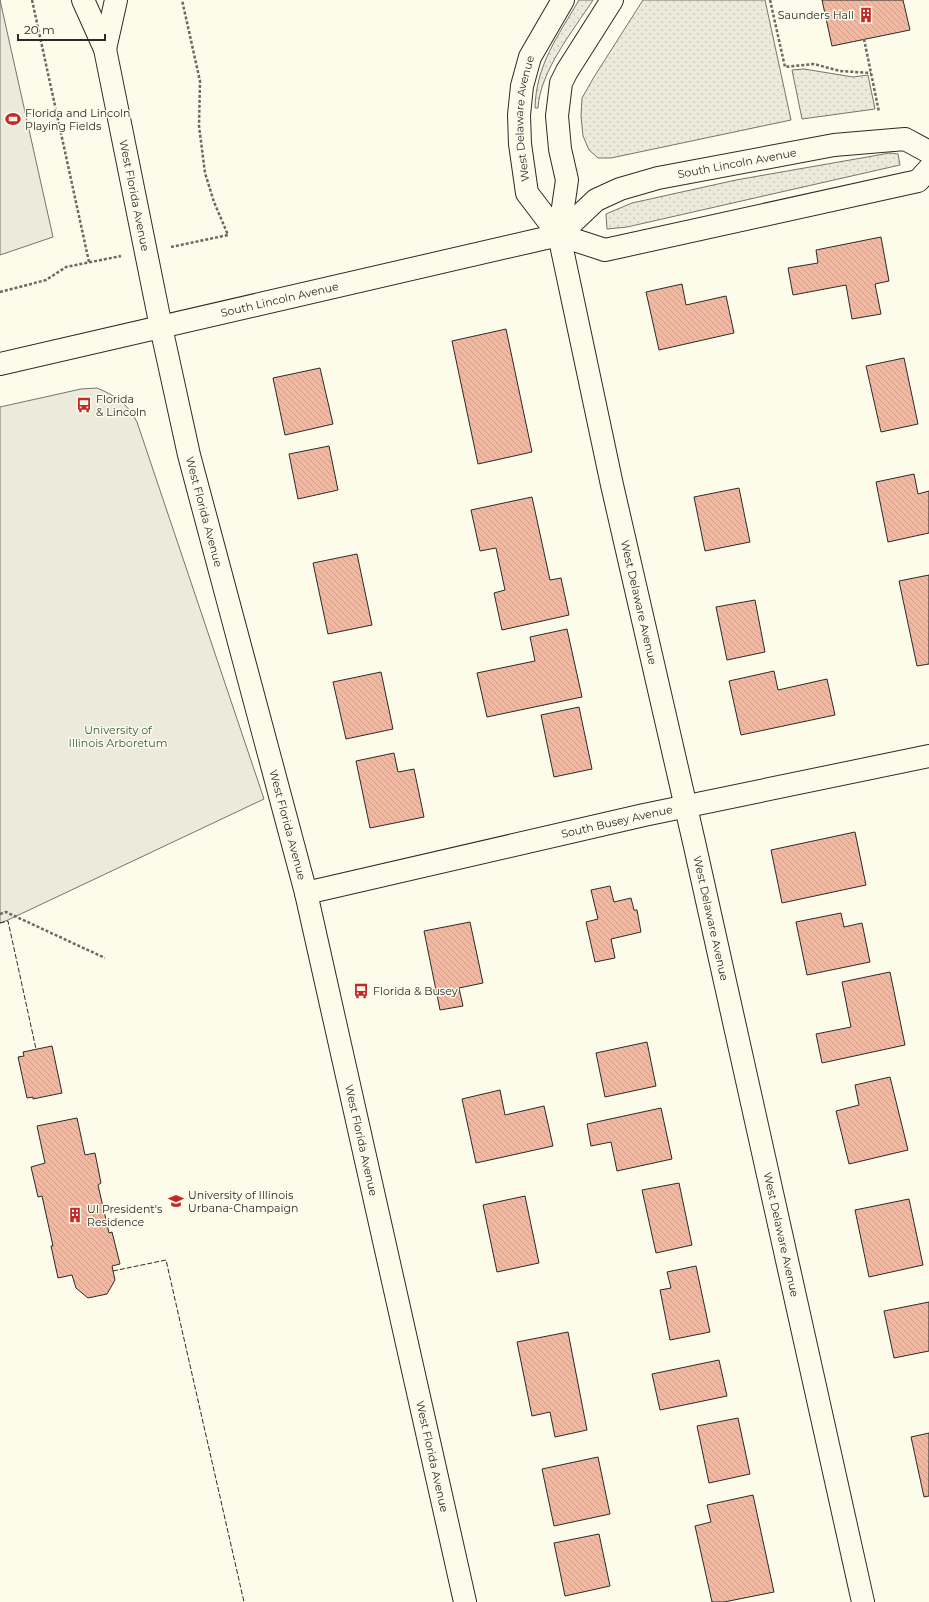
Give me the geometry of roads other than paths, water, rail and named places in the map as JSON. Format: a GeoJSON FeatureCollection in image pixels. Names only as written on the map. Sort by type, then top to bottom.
{"type":"FeatureCollection","features":[{"type":"Feature","properties":{"kind":"main road","name":"West Florida Avenue"},"geometry":{"type":"LineString","coordinates":[[83,0],[105,49],[161,327],[189,455],[306,893],[466,1602]]}},
{"type":"Feature","properties":{"kind":"main road","name":"West Florida Avenue"},"geometry":{"type":"LineString","coordinates":[[105,49],[116,0]]}},
{"type":"Feature","properties":{"kind":"main road","name":"West Delaware Avenue"},"geometry":{"type":"LineString","coordinates":[[558,235],[527,193],[520,144],[519,115],[522,86],[530,57],[563,0]]}},
{"type":"Feature","properties":{"kind":"main road","name":"West Delaware Avenue"},"geometry":{"type":"LineString","coordinates":[[612,0],[561,83],[557,116],[560,149],[567,180],[558,235],[610,478],[686,807],[863,1602]]}},
{"type":"Feature","properties":{"kind":"main road","name":"South Lincoln Avenue"},"geometry":{"type":"LineString","coordinates":[[0,364],[558,235],[596,200],[620,189],[658,178],[834,145],[905,139],[929,152]]}},
{"type":"Feature","properties":{"kind":"main road"},"geometry":{"type":"LineString","coordinates":[[558,235],[605,250],[918,181],[929,169]]}},
{"type":"Feature","properties":{"kind":"main road","name":"South Busey Avenue"},"geometry":{"type":"LineString","coordinates":[[306,893],[686,807],[929,756]]}},
{"type":"Feature","properties":{"kind":"place","name":"Saunders Hall"},"geometry":{"type":"Point","coordinates":[866,15]}},
{"type":"Feature","properties":{"kind":"place","name":"Florida and Lincoln Playing Fields"},"geometry":{"type":"Point","coordinates":[13,119]}},
{"type":"Feature","properties":{"kind":"place","name":"Florida & Lincoln"},"geometry":{"type":"Point","coordinates":[84,405]}},
{"type":"Feature","properties":{"kind":"place","name":"Florida & Busey"},"geometry":{"type":"Point","coordinates":[361,991]}},
{"type":"Feature","properties":{"kind":"place","name":"University of Illinois Urbana-Champaign"},"geometry":{"type":"Point","coordinates":[176,1201]}},
{"type":"Feature","properties":{"kind":"place","name":"UI President's Residence"},"geometry":{"type":"Point","coordinates":[75,1215]}},
{"type":"Feature","properties":{"kind":"park label","name":"University of Illinois Arboretum"},"geometry":{"type":"Point","coordinates":[118,736]}}]}
